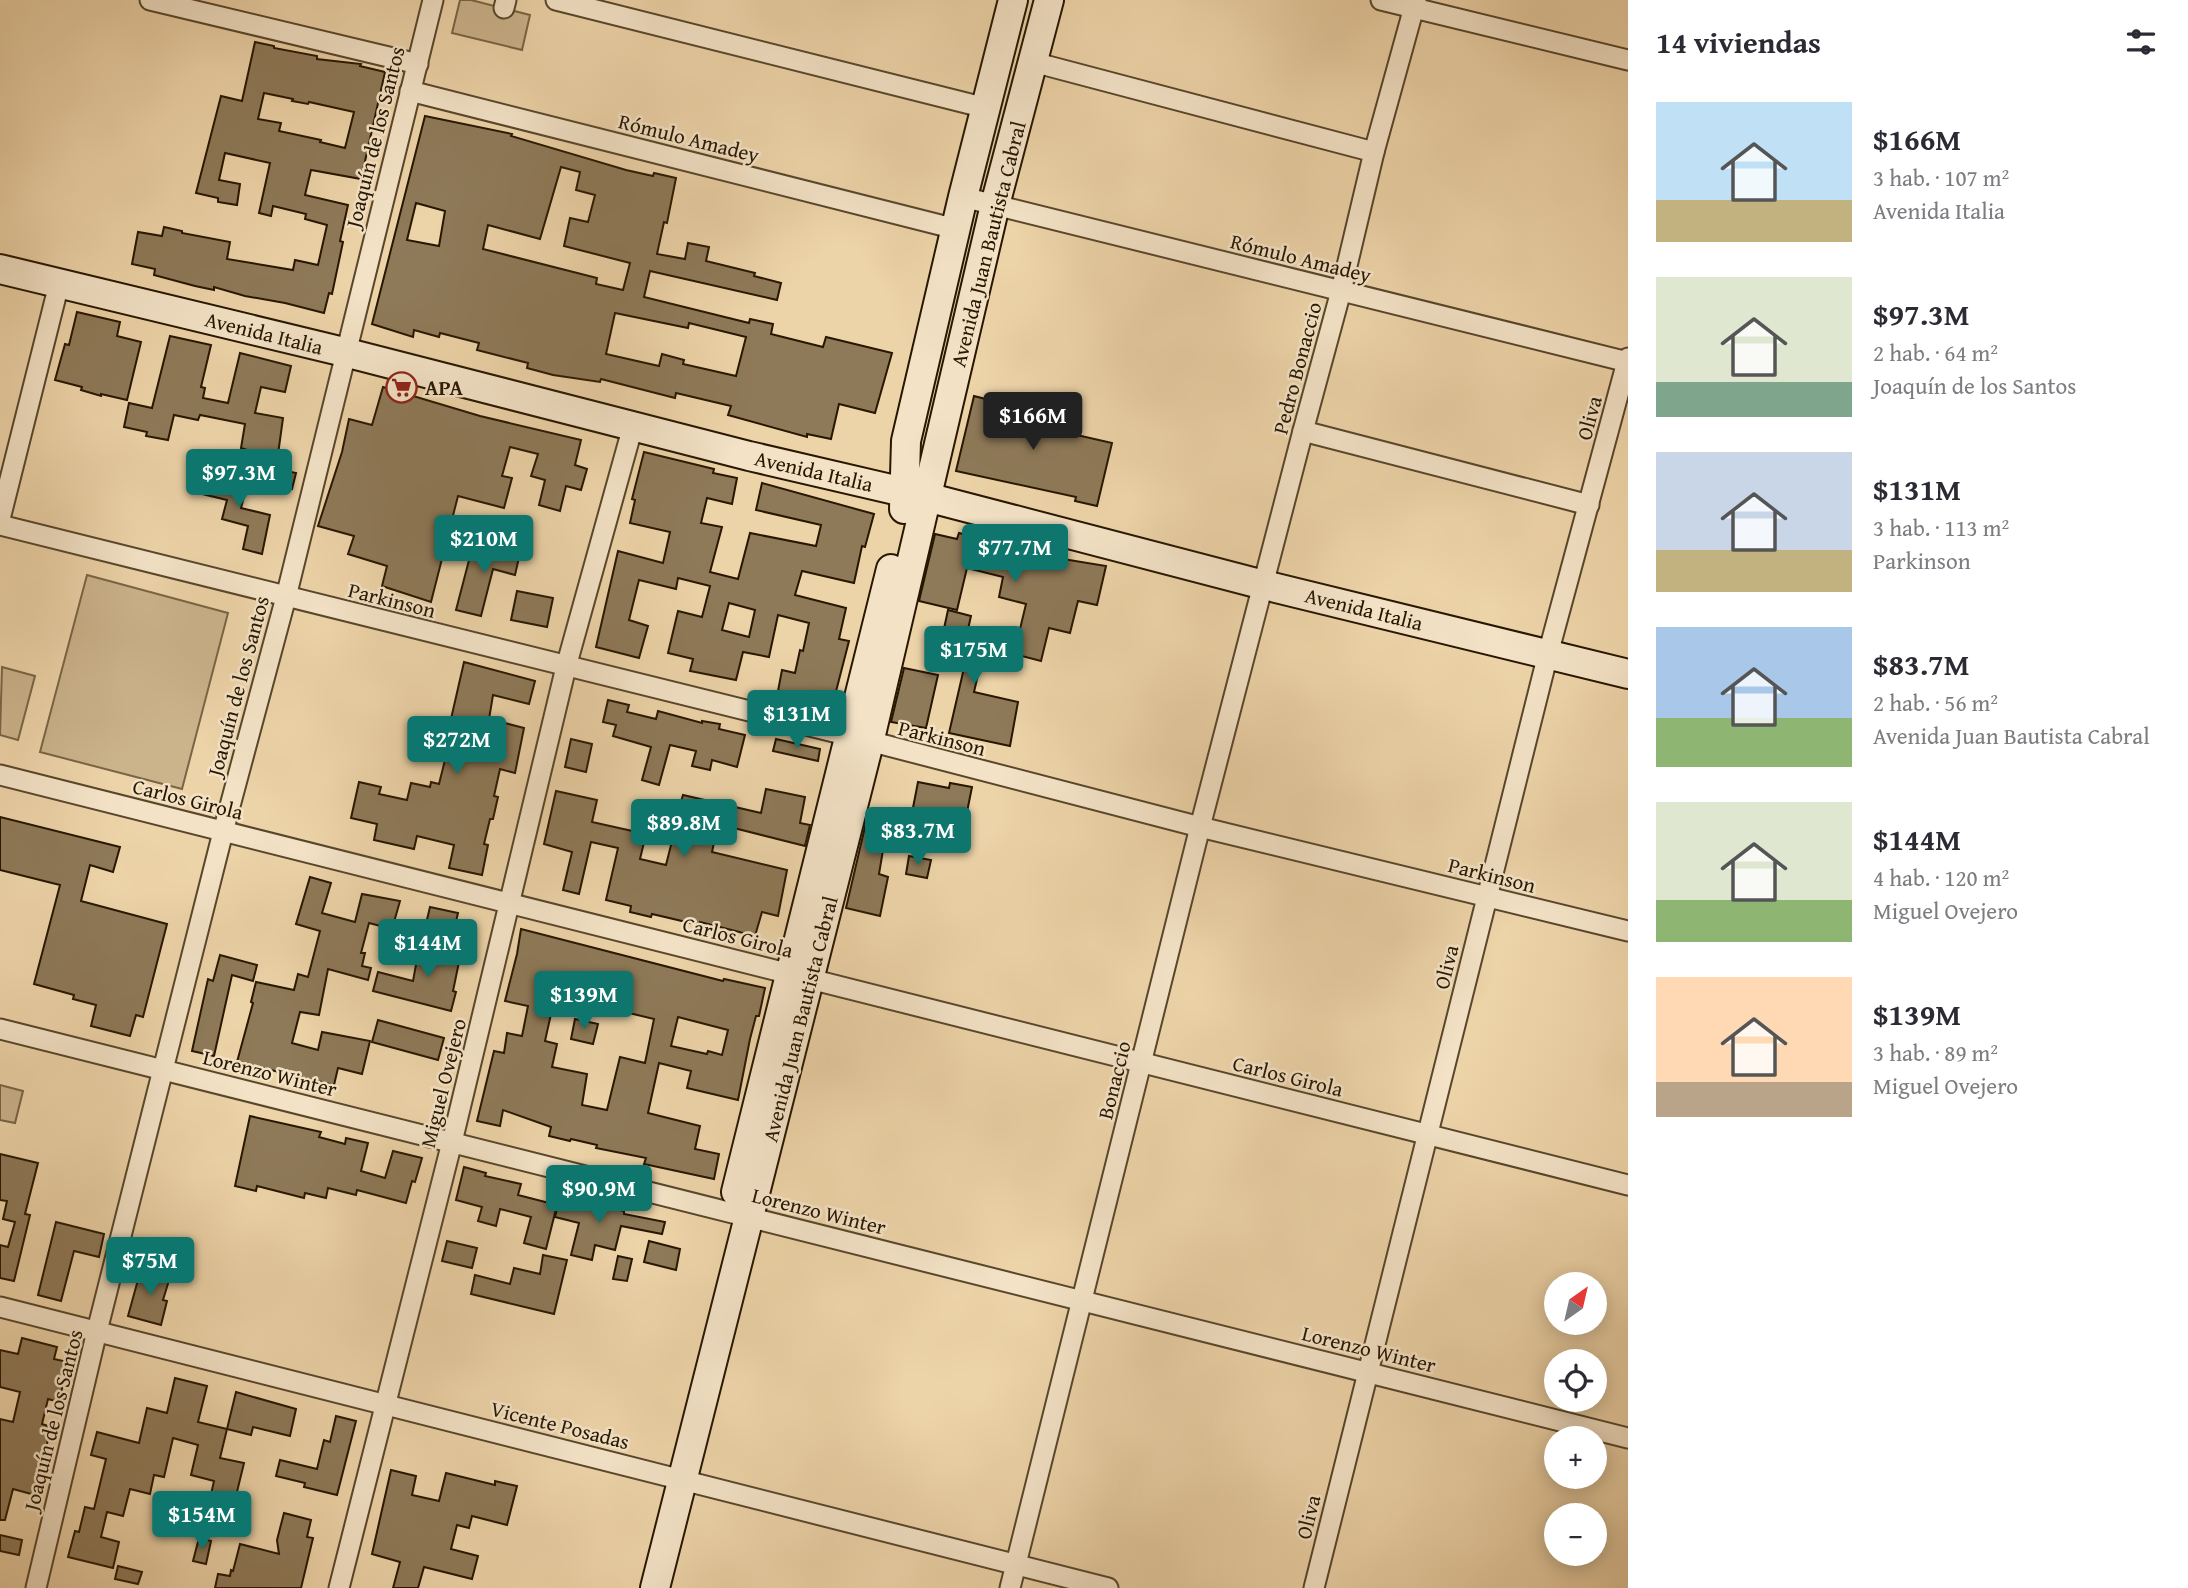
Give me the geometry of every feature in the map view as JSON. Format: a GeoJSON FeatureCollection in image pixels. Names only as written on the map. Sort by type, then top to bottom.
{"type":"FeatureCollection","features":[{"type":"Feature","properties":{"kind":"main road","name":"Avenida Juan Bautista Cabral"},"geometry":{"type":"LineString","coordinates":[[916,494],[906,440],[1013,0]]}},
{"type":"Feature","properties":{"kind":"main road","name":"Avenida Juan Bautista Cabral"},"geometry":{"type":"LineString","coordinates":[[638,1588],[674,1478],[860,739],[904,514],[916,494],[1049,0]]}},
{"type":"Feature","properties":{"kind":"main road","name":"Avenida Italia"},"geometry":{"type":"LineString","coordinates":[[0,269],[344,352],[750,456],[916,494],[1264,585],[1628,674]]}},
{"type":"Feature","properties":{"kind":"main road","name":"Avenida Juan Bautista Cabral"},"geometry":{"type":"LineString","coordinates":[[655,1588],[674,1478]]}},
{"type":"Feature","properties":{"kind":"street"},"geometry":{"type":"LineString","coordinates":[[150,0],[418,64]]}},
{"type":"Feature","properties":{"kind":"street","name":"Joaquín de los Santos"},"geometry":{"type":"LineString","coordinates":[[36,1588],[97,1331],[223,832],[286,597],[344,352],[433,0]]}},
{"type":"Feature","properties":{"kind":"street"},"geometry":{"type":"LineString","coordinates":[[556,0],[986,108]]}},
{"type":"Feature","properties":{"kind":"street"},"geometry":{"type":"LineString","coordinates":[[1381,0],[1415,4],[1628,60]]}},
{"type":"Feature","properties":{"kind":"street","name":"Pedro Bonaccio"},"geometry":{"type":"LineString","coordinates":[[1264,585],[1341,291],[1374,152],[1415,4]]}},
{"type":"Feature","properties":{"kind":"street"},"geometry":{"type":"LineString","coordinates":[[1033,62],[1374,152]]}},
{"type":"Feature","properties":{"kind":"street","name":"Rómulo Amadey"},"geometry":{"type":"LineString","coordinates":[[410,91],[956,229]]}},
{"type":"Feature","properties":{"kind":"street","name":"Rómulo Amadey"},"geometry":{"type":"LineString","coordinates":[[963,197],[1628,361]]}},
{"type":"Feature","properties":{"kind":"street"},"geometry":{"type":"LineString","coordinates":[[0,519],[60,284]]}},
{"type":"Feature","properties":{"kind":"street","name":"Oliva"},"geometry":{"type":"LineString","coordinates":[[1314,1588],[1548,654],[1628,361]]}},
{"type":"Feature","properties":{"kind":"street","name":"Miguel Ovejero"},"geometry":{"type":"LineString","coordinates":[[339,1588],[452,1142],[566,667],[633,426]]}},
{"type":"Feature","properties":{"kind":"street"},"geometry":{"type":"LineString","coordinates":[[1303,431],[1589,505]]}},
{"type":"Feature","properties":{"kind":"street","name":"Parkinson"},"geometry":{"type":"LineString","coordinates":[[0,525],[860,739],[1200,827],[1628,931]]}},
{"type":"Feature","properties":{"kind":"street","name":"Bonaccio"},"geometry":{"type":"LineString","coordinates":[[1010,1588],[1200,827],[1264,585]]}},
{"type":"Feature","properties":{"kind":"street","name":"Carlos Girola"},"geometry":{"type":"LineString","coordinates":[[0,775],[1628,1185]]}},
{"type":"Feature","properties":{"kind":"street","name":"Lorenzo Winter"},"geometry":{"type":"LineString","coordinates":[[0,1028],[1628,1438]]}},
{"type":"Feature","properties":{"kind":"street","name":"Vicente Posadas"},"geometry":{"type":"LineString","coordinates":[[0,1307],[1108,1588]]}},
{"type":"Feature","properties":{"kind":"shaded area"},"geometry":{"type":"Polygon","coordinates":[[[460,0],[471,0],[530,15],[522,50],[452,33],[460,0]]]}},
{"type":"Feature","properties":{"kind":"shaded area"},"geometry":{"type":"Polygon","coordinates":[[[87,575],[228,613],[182,789],[40,752],[87,575]]]}},
{"type":"Feature","properties":{"kind":"shaded area"},"geometry":{"type":"Polygon","coordinates":[[[2,667],[35,676],[18,740],[0,735],[2,667]]]}},
{"type":"Feature","properties":{"kind":"shaded area"},"geometry":{"type":"Polygon","coordinates":[[[0,1085],[23,1091],[15,1123],[0,1120],[0,1085]]]}},
{"type":"Feature","properties":{"kind":"building"},"geometry":{"type":"Polygon","coordinates":[[[255,42],[317,56],[317,59],[361,64],[360,66],[385,72],[361,179],[311,170],[305,195],[348,205],[332,294],[329,293],[324,313],[214,287],[214,290],[195,286],[154,275],[155,269],[132,264],[138,232],[162,236],[164,227],[230,242],[227,259],[293,270],[295,260],[318,265],[327,225],[305,219],[306,214],[273,206],[271,216],[259,213],[270,163],[225,153],[219,180],[240,184],[237,205],[218,202],[218,198],[196,193],[221,96],[242,101],[255,42]],[[264,93],[258,119],[281,123],[279,131],[345,148],[354,112],[292,101],[293,99],[264,93]]]}},
{"type":"Feature","properties":{"kind":"building"},"geometry":{"type":"Polygon","coordinates":[[[425,116],[512,134],[511,136],[626,170],[676,178],[667,223],[664,222],[657,254],[685,259],[688,243],[709,247],[706,261],[755,273],[754,276],[781,283],[777,300],[650,271],[644,297],[749,323],[750,319],[773,324],[771,334],[823,347],[826,337],[892,353],[875,413],[839,404],[831,439],[807,434],[807,437],[728,415],[731,406],[676,393],[675,398],[601,379],[600,382],[527,368],[528,363],[477,350],[479,343],[440,333],[439,337],[414,330],[413,337],[372,324],[425,116]],[[561,167],[540,239],[488,225],[483,249],[597,278],[596,284],[623,290],[630,263],[564,246],[570,218],[588,222],[595,195],[576,190],[580,172],[561,167]],[[416,203],[407,240],[439,246],[445,211],[416,203]],[[615,313],[606,354],[659,366],[662,354],[684,360],[683,364],[736,376],[746,337],[689,323],[688,328],[615,313]]]}},
{"type":"Feature","properties":{"kind":"building"},"geometry":{"type":"Polygon","coordinates":[[[77,312],[120,322],[117,336],[141,342],[127,400],[101,396],[81,390],[82,387],[55,380],[65,344],[69,345],[77,312]]]}},
{"type":"Feature","properties":{"kind":"building"},"geometry":{"type":"Polygon","coordinates":[[[170,336],[211,345],[201,387],[205,388],[203,398],[228,403],[240,353],[291,366],[285,392],[261,387],[255,413],[283,418],[276,469],[296,473],[292,489],[241,479],[247,450],[241,448],[245,424],[200,415],[198,420],[174,415],[168,440],[146,436],[147,432],[124,427],[129,403],[152,408],[170,336]]]}},
{"type":"Feature","properties":{"kind":"building"},"geometry":{"type":"Polygon","coordinates":[[[383,387],[480,416],[581,440],[575,465],[587,469],[581,490],[566,486],[560,511],[539,505],[545,480],[531,476],[538,454],[510,447],[502,476],[512,478],[504,508],[458,496],[431,602],[382,586],[387,566],[348,554],[354,536],[318,526],[342,452],[349,419],[372,425],[383,387]]]}},
{"type":"Feature","properties":{"kind":"building"},"geometry":{"type":"Polygon","coordinates":[[[974,396],[997,402],[995,407],[1023,413],[1023,410],[1070,421],[1068,433],[1112,443],[1097,506],[1075,501],[1076,497],[956,471],[974,396]]]}},
{"type":"Feature","properties":{"kind":"building"},"geometry":{"type":"Polygon","coordinates":[[[644,452],[714,469],[713,473],[737,478],[732,504],[707,498],[701,523],[722,527],[710,572],[738,579],[750,533],[816,546],[821,525],[756,510],[762,483],[874,514],[865,547],[862,546],[854,583],[802,571],[795,595],[846,608],[839,639],[849,641],[833,703],[778,691],[782,670],[795,673],[809,623],[778,615],[769,657],[743,652],[736,680],[690,671],[693,659],[668,653],[678,611],[702,617],[710,586],[678,578],[676,589],[639,580],[629,620],[648,626],[639,658],[596,647],[618,551],[663,563],[670,532],[630,523],[635,500],[632,499],[644,452]],[[729,603],[722,630],[749,637],[755,610],[729,603]]]}},
{"type":"Feature","properties":{"kind":"building"},"geometry":{"type":"Polygon","coordinates":[[[208,472],[248,482],[241,508],[270,515],[262,554],[243,549],[248,526],[222,519],[227,500],[202,494],[208,472]]]}},
{"type":"Feature","properties":{"kind":"building"},"geometry":{"type":"Polygon","coordinates":[[[959,533],[1057,558],[1106,566],[1097,605],[1078,601],[1070,633],[1049,628],[1041,661],[1014,654],[1026,604],[999,597],[1003,577],[967,568],[957,610],[919,601],[935,534],[957,539],[959,533]]]}},
{"type":"Feature","properties":{"kind":"building"},"geometry":{"type":"Polygon","coordinates":[[[474,541],[520,553],[515,575],[493,569],[481,616],[456,610],[474,541]]]}},
{"type":"Feature","properties":{"kind":"building"},"geometry":{"type":"Polygon","coordinates":[[[517,591],[553,598],[547,627],[511,620],[517,591]]]}},
{"type":"Feature","properties":{"kind":"building"},"geometry":{"type":"Polygon","coordinates":[[[948,610],[971,616],[966,638],[993,645],[988,668],[980,666],[974,692],[1018,702],[1010,746],[949,733],[964,668],[931,660],[937,637],[942,638],[948,610]]]}},
{"type":"Feature","properties":{"kind":"building"},"geometry":{"type":"Polygon","coordinates":[[[464,662],[535,681],[529,704],[493,695],[489,719],[524,728],[515,773],[500,769],[494,796],[498,797],[484,844],[488,845],[482,875],[449,868],[454,845],[417,836],[414,849],[374,840],[377,824],[351,818],[359,782],[381,787],[379,794],[407,800],[411,783],[430,787],[431,782],[439,784],[445,760],[454,762],[459,735],[448,732],[464,662]]]}},
{"type":"Feature","properties":{"kind":"building"},"geometry":{"type":"Polygon","coordinates":[[[904,668],[938,675],[926,728],[891,722],[904,668]]]}},
{"type":"Feature","properties":{"kind":"building"},"geometry":{"type":"Polygon","coordinates":[[[608,700],[629,705],[627,712],[656,719],[658,711],[702,723],[720,724],[719,729],[745,735],[737,767],[712,760],[710,770],[692,766],[696,751],[670,745],[659,785],[642,780],[651,747],[613,736],[616,725],[603,722],[608,700]]]}},
{"type":"Feature","properties":{"kind":"building"},"geometry":{"type":"Polygon","coordinates":[[[571,739],[592,744],[586,772],[565,767],[571,739]]]}},
{"type":"Feature","properties":{"kind":"building"},"geometry":{"type":"Polygon","coordinates":[[[776,739],[820,749],[818,761],[773,751],[776,739]]]}},
{"type":"Feature","properties":{"kind":"building"},"geometry":{"type":"Polygon","coordinates":[[[918,782],[949,788],[950,783],[972,787],[965,822],[932,815],[931,822],[911,818],[918,782]]]}},
{"type":"Feature","properties":{"kind":"building"},"geometry":{"type":"Polygon","coordinates":[[[766,789],[805,797],[800,823],[810,825],[805,846],[718,824],[712,852],[787,870],[778,916],[762,912],[755,936],[700,922],[699,925],[652,914],[651,917],[630,912],[631,906],[606,900],[618,848],[591,842],[579,894],[563,890],[572,852],[544,844],[556,791],[597,800],[592,822],[646,834],[652,812],[676,818],[683,795],[761,813],[766,789]],[[646,834],[640,859],[666,865],[672,841],[646,834]]]}},
{"type":"Feature","properties":{"kind":"building"},"geometry":{"type":"Polygon","coordinates":[[[868,814],[916,825],[910,850],[884,844],[879,874],[888,877],[880,916],[846,908],[868,814]]]}},
{"type":"Feature","properties":{"kind":"building"},"geometry":{"type":"Polygon","coordinates":[[[0,817],[120,847],[113,872],[90,865],[81,901],[167,924],[143,1017],[136,1015],[130,1036],[91,1026],[96,1005],[73,999],[74,995],[34,984],[60,885],[0,870],[0,817]]]}},
{"type":"Feature","properties":{"kind":"building"},"geometry":{"type":"Polygon","coordinates":[[[909,856],[931,860],[927,878],[906,874],[909,856]]]}},
{"type":"Feature","properties":{"kind":"building"},"geometry":{"type":"Polygon","coordinates":[[[310,877],[331,883],[322,913],[355,922],[362,894],[400,901],[392,929],[369,923],[361,953],[365,953],[362,966],[371,968],[368,980],[328,969],[319,1015],[300,1012],[292,1043],[318,1050],[322,1032],[370,1041],[362,1074],[338,1068],[334,1085],[237,1062],[256,982],[294,990],[298,974],[308,977],[320,931],[296,924],[310,877]]]}},
{"type":"Feature","properties":{"kind":"building"},"geometry":{"type":"Polygon","coordinates":[[[430,907],[458,913],[453,934],[425,928],[430,907]]]}},
{"type":"Feature","properties":{"kind":"building"},"geometry":{"type":"Polygon","coordinates":[[[399,923],[425,929],[419,952],[393,946],[399,923]]]}},
{"type":"Feature","properties":{"kind":"building"},"geometry":{"type":"Polygon","coordinates":[[[521,929],[723,981],[724,979],[765,988],[759,1016],[756,1016],[750,1039],[738,1100],[687,1088],[691,1071],[659,1063],[648,1113],[700,1126],[695,1149],[719,1154],[714,1179],[644,1164],[646,1158],[596,1148],[597,1145],[549,1136],[551,1127],[503,1110],[500,1126],[477,1121],[494,1051],[504,1053],[507,1033],[522,1036],[528,1006],[505,1001],[521,929]],[[552,977],[544,1013],[551,1014],[545,1041],[557,1044],[552,1067],[587,1074],[582,1105],[607,1110],[620,1057],[645,1063],[654,1019],[629,1013],[632,1003],[608,997],[609,991],[552,977]],[[678,1017],[671,1046],[722,1055],[728,1030],[678,1017]]]}},
{"type":"Feature","properties":{"kind":"building"},"geometry":{"type":"Polygon","coordinates":[[[451,937],[467,941],[462,963],[459,962],[451,1011],[373,991],[378,972],[413,981],[418,954],[445,960],[451,937]]]}},
{"type":"Feature","properties":{"kind":"building"},"geometry":{"type":"Polygon","coordinates":[[[220,955],[257,965],[253,981],[232,975],[214,1056],[192,1051],[208,979],[213,981],[220,955]]]}},
{"type":"Feature","properties":{"kind":"building"},"geometry":{"type":"Polygon","coordinates":[[[575,1019],[598,1024],[593,1044],[571,1039],[575,1019]]]}},
{"type":"Feature","properties":{"kind":"building"},"geometry":{"type":"Polygon","coordinates":[[[378,1020],[444,1038],[438,1060],[372,1042],[378,1020]]]}},
{"type":"Feature","properties":{"kind":"building"},"geometry":{"type":"Polygon","coordinates":[[[250,1116],[321,1132],[319,1137],[345,1144],[346,1138],[368,1143],[361,1171],[385,1178],[393,1151],[422,1158],[406,1203],[357,1190],[356,1195],[328,1188],[326,1198],[305,1193],[304,1198],[257,1186],[256,1191],[235,1186],[250,1116]]]}},
{"type":"Feature","properties":{"kind":"building"},"geometry":{"type":"Polygon","coordinates":[[[0,1154],[38,1163],[25,1214],[30,1215],[14,1281],[0,1278],[0,1245],[8,1247],[15,1222],[3,1219],[7,1201],[0,1200],[0,1154]]]}},
{"type":"Feature","properties":{"kind":"building"},"geometry":{"type":"Polygon","coordinates":[[[464,1167],[486,1173],[485,1176],[521,1184],[518,1195],[557,1205],[546,1249],[524,1243],[531,1217],[500,1209],[496,1226],[478,1221],[482,1207],[456,1200],[464,1167]]]}},
{"type":"Feature","properties":{"kind":"building"},"geometry":{"type":"Polygon","coordinates":[[[561,1192],[582,1197],[581,1203],[665,1222],[662,1234],[621,1226],[615,1250],[595,1245],[592,1260],[571,1255],[579,1223],[555,1217],[561,1192]]]}},
{"type":"Feature","properties":{"kind":"building"},"geometry":{"type":"Polygon","coordinates":[[[56,1222],[104,1234],[99,1257],[74,1251],[61,1301],[38,1295],[56,1222]]]}},
{"type":"Feature","properties":{"kind":"building"},"geometry":{"type":"Polygon","coordinates":[[[447,1241],[477,1248],[472,1268],[442,1261],[447,1241]]]}},
{"type":"Feature","properties":{"kind":"building"},"geometry":{"type":"Polygon","coordinates":[[[649,1241],[680,1249],[676,1270],[644,1262],[649,1241]]]}},
{"type":"Feature","properties":{"kind":"building"},"geometry":{"type":"Polygon","coordinates":[[[543,1255],[567,1260],[554,1314],[471,1294],[475,1275],[510,1284],[514,1268],[540,1274],[543,1255]]]}},
{"type":"Feature","properties":{"kind":"building"},"geometry":{"type":"Polygon","coordinates":[[[618,1256],[632,1259],[627,1281],[613,1279],[618,1256]]]}},
{"type":"Feature","properties":{"kind":"building"},"geometry":{"type":"Polygon","coordinates":[[[141,1269],[170,1277],[163,1300],[167,1301],[161,1325],[128,1316],[141,1269]]]}},
{"type":"Feature","properties":{"kind":"building"},"geometry":{"type":"Polygon","coordinates":[[[22,1338],[57,1347],[54,1359],[68,1362],[59,1402],[48,1399],[42,1424],[51,1427],[35,1495],[13,1489],[5,1520],[0,1520],[0,1419],[13,1422],[20,1392],[0,1387],[0,1350],[18,1354],[22,1338]]]}},
{"type":"Feature","properties":{"kind":"building"},"geometry":{"type":"Polygon","coordinates":[[[175,1378],[207,1386],[198,1422],[227,1429],[220,1458],[244,1463],[236,1496],[244,1497],[240,1511],[209,1503],[214,1481],[191,1475],[198,1445],[173,1438],[164,1477],[154,1475],[150,1494],[130,1489],[123,1516],[107,1512],[101,1537],[119,1542],[113,1568],[68,1557],[75,1531],[79,1532],[85,1507],[94,1509],[106,1459],[91,1455],[97,1432],[139,1443],[147,1408],[167,1413],[175,1378]]]}},
{"type":"Feature","properties":{"kind":"building"},"geometry":{"type":"Polygon","coordinates":[[[236,1392],[296,1409],[290,1436],[253,1427],[251,1435],[227,1429],[236,1392]]]}},
{"type":"Feature","properties":{"kind":"building"},"geometry":{"type":"Polygon","coordinates":[[[336,1416],[356,1421],[337,1495],[304,1487],[305,1483],[276,1476],[280,1460],[317,1469],[324,1440],[330,1442],[336,1416]]]}},
{"type":"Feature","properties":{"kind":"building"},"geometry":{"type":"Polygon","coordinates":[[[391,1470],[416,1476],[412,1495],[439,1501],[446,1473],[495,1485],[495,1481],[517,1486],[507,1525],[472,1516],[469,1528],[457,1525],[451,1549],[478,1556],[472,1579],[424,1567],[418,1588],[393,1588],[400,1562],[372,1554],[391,1470]]]}},
{"type":"Feature","properties":{"kind":"building"},"geometry":{"type":"Polygon","coordinates":[[[284,1513],[311,1520],[307,1537],[313,1538],[301,1588],[215,1588],[218,1574],[230,1576],[231,1570],[233,1571],[240,1544],[279,1554],[277,1540],[284,1513]]]}},
{"type":"Feature","properties":{"kind":"building"},"geometry":{"type":"Polygon","coordinates":[[[0,1535],[22,1540],[19,1555],[0,1551],[0,1535]]]}},
{"type":"Feature","properties":{"kind":"building"},"geometry":{"type":"Polygon","coordinates":[[[199,1538],[211,1541],[206,1564],[193,1561],[199,1538]]]}},
{"type":"Feature","properties":{"kind":"building"},"geometry":{"type":"Polygon","coordinates":[[[118,1566],[142,1572],[138,1584],[115,1579],[118,1566]]]}},
{"type":"Feature","properties":{"kind":"place","name":"APA"},"geometry":{"type":"Point","coordinates":[402,387]}}]}
